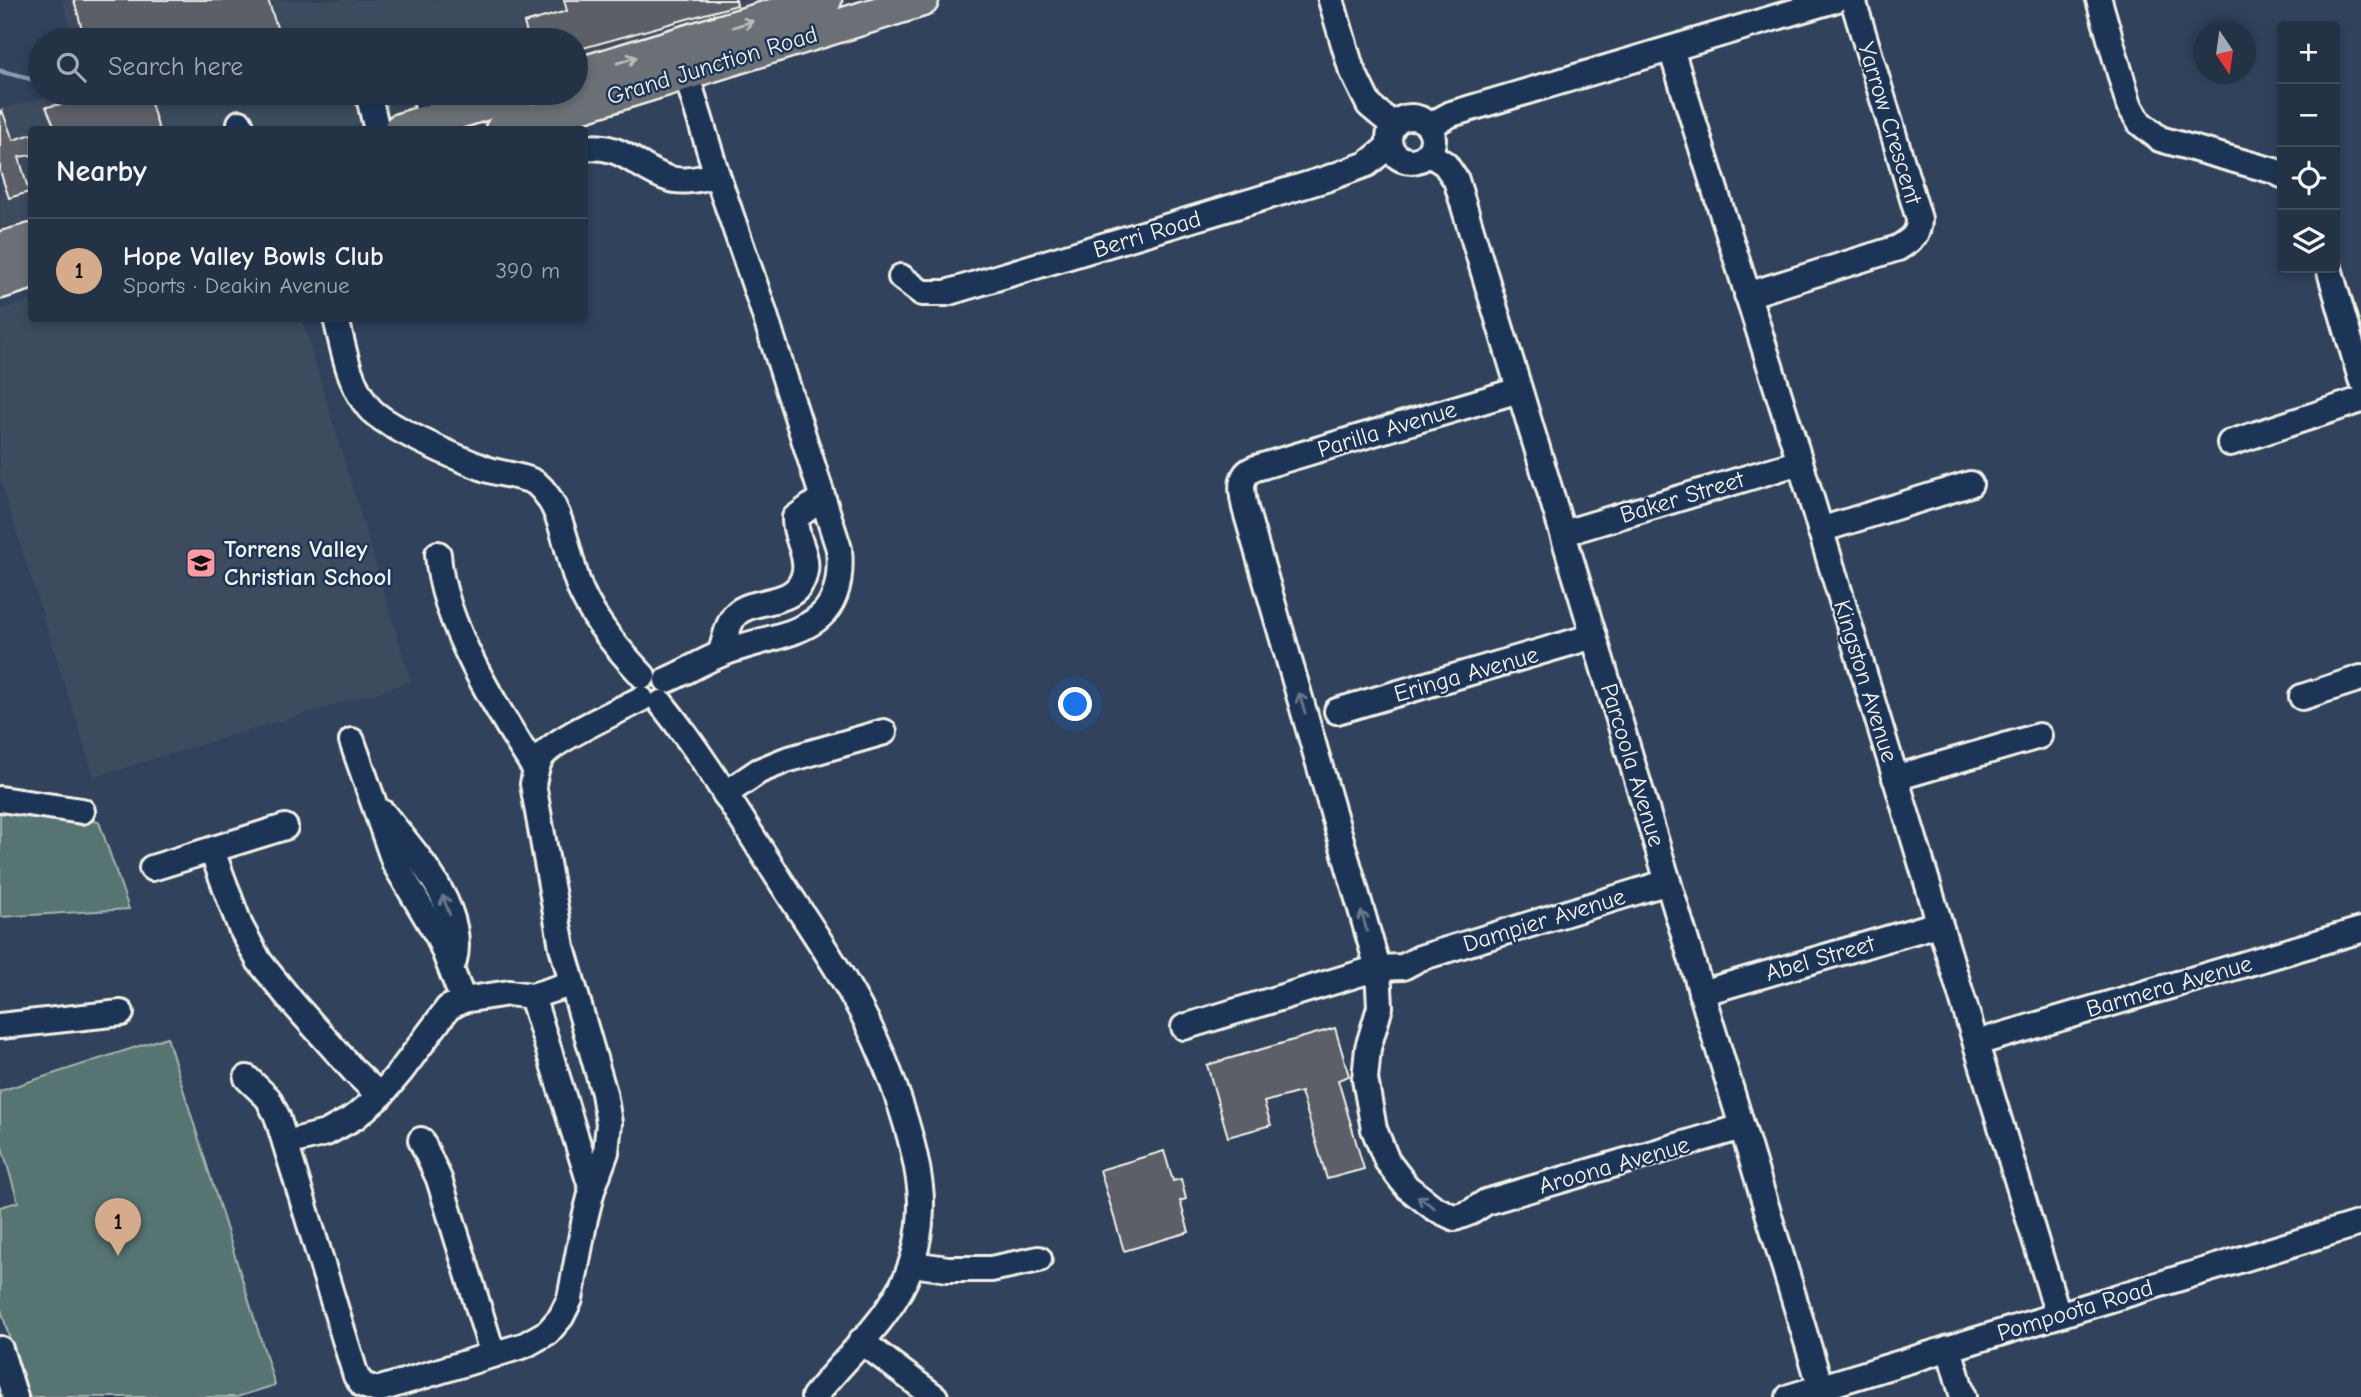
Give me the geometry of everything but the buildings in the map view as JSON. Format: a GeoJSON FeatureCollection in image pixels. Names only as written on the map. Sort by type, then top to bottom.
{"type":"FeatureCollection","features":[{"type":"Feature","properties":{"kind":"main road","name":"Grand Junction Road"},"geometry":{"type":"LineString","coordinates":[[588,96],[825,0]]}},
{"type":"Feature","properties":{"kind":"main road","name":"Grand Junction Road"},"geometry":{"type":"LineString","coordinates":[[588,73],[682,58],[922,0]]}},
{"type":"Feature","properties":{"kind":"main road","name":"Grand Junction Road"},"geometry":{"type":"LineString","coordinates":[[512,126],[564,105]]}},
{"type":"Feature","properties":{"kind":"main road"},"geometry":{"type":"LineString","coordinates":[[405,126],[428,106],[460,126]]}},
{"type":"Feature","properties":{"kind":"main road"},"geometry":{"type":"LineString","coordinates":[[0,249],[28,241]]}},
{"type":"Feature","properties":{"kind":"main road"},"geometry":{"type":"LineString","coordinates":[[0,282],[28,273]]}},
{"type":"Feature","properties":{"kind":"street"},"geometry":{"type":"LineString","coordinates":[[1331,0],[1351,68],[1369,105],[1391,135],[1395,155],[1409,162],[1422,159],[1428,153],[1433,140],[1429,126],[1416,117],[1406,117],[1391,135]]}},
{"type":"Feature","properties":{"kind":"street"},"geometry":{"type":"LineString","coordinates":[[1429,126],[1451,114],[1834,0]]}},
{"type":"Feature","properties":{"kind":"street","name":"Yarrow Crescent"},"geometry":{"type":"LineString","coordinates":[[1747,295],[1898,248],[1911,241],[1919,230],[1919,219],[1853,0]]}},
{"type":"Feature","properties":{"kind":"street"},"geometry":{"type":"LineString","coordinates":[[2099,0],[2129,105],[2140,123],[2161,139],[2277,172]]}},
{"type":"Feature","properties":{"kind":"street","name":"Kingston Avenue"},"geometry":{"type":"LineString","coordinates":[[1671,49],[1800,462],[2058,1315]]}},
{"type":"Feature","properties":{"kind":"street"},"geometry":{"type":"LineString","coordinates":[[247,1078],[268,1098],[286,1143],[356,1376],[363,1385],[377,1390],[526,1345],[548,1332],[561,1317],[570,1299],[592,1190],[606,1152],[609,1123],[604,1093],[562,947],[533,784],[541,755],[558,741],[720,654],[783,636],[811,624],[828,610],[841,569],[839,550],[761,303],[717,175],[682,58]]}},
{"type":"Feature","properties":{"kind":"street"},"geometry":{"type":"LineString","coordinates":[[371,105],[376,126]]}},
{"type":"Feature","properties":{"kind":"street","name":"Berri Road"},"geometry":{"type":"LineString","coordinates":[[901,277],[922,293],[946,293],[1325,179],[1367,164],[1391,135]]}},
{"type":"Feature","properties":{"kind":"street"},"geometry":{"type":"LineString","coordinates":[[588,147],[599,146],[617,150],[668,179],[692,180],[717,175]]}},
{"type":"Feature","properties":{"kind":"street","name":"Parcoola Avenue"},"geometry":{"type":"LineString","coordinates":[[1428,153],[1445,164],[1456,180],[1821,1388]]}},
{"type":"Feature","properties":{"kind":"street"},"geometry":{"type":"LineString","coordinates":[[2330,273],[2361,379]]}},
{"type":"Feature","properties":{"kind":"street"},"geometry":{"type":"LineString","coordinates":[[337,322],[352,378],[368,407],[380,418],[458,458],[496,473],[534,482],[548,497],[561,527],[579,587],[595,619],[691,742],[842,978],[866,1021],[906,1127],[920,1189],[919,1226],[912,1264],[901,1289],[884,1315],[814,1397]]}},
{"type":"Feature","properties":{"kind":"street","name":"Parilla Avenue"},"geometry":{"type":"LineString","coordinates":[[1256,468],[1519,390]]}},
{"type":"Feature","properties":{"kind":"street"},"geometry":{"type":"LineString","coordinates":[[2230,443],[2361,400]]}},
{"type":"Feature","properties":{"kind":"street","name":"Baker Street"},"geometry":{"type":"LineString","coordinates":[[1564,533],[1800,462]]}},
{"type":"Feature","properties":{"kind":"street","name":"Aroona Avenue"},"geometry":{"type":"LineString","coordinates":[[1256,468],[1243,478],[1245,508],[1377,968],[1380,1007],[1368,1048],[1365,1079],[1368,1109],[1387,1161],[1407,1187],[1443,1213],[1455,1218],[1486,1202],[1742,1127]]}},
{"type":"Feature","properties":{"kind":"street"},"geometry":{"type":"LineString","coordinates":[[1820,530],[1970,484]]}},
{"type":"Feature","properties":{"kind":"street"},"geometry":{"type":"LineString","coordinates":[[720,654],[732,618],[739,611],[785,597],[805,575],[806,563],[794,530],[795,518],[822,498]]}},
{"type":"Feature","properties":{"kind":"street"},"geometry":{"type":"LineString","coordinates":[[438,554],[440,576],[457,631],[513,734],[536,769]]}},
{"type":"Feature","properties":{"kind":"street","name":"Eringa Avenue"},"geometry":{"type":"LineString","coordinates":[[1337,711],[1594,636]]}},
{"type":"Feature","properties":{"kind":"street"},"geometry":{"type":"LineString","coordinates":[[2302,697],[2361,678]]}},
{"type":"Feature","properties":{"kind":"street"},"geometry":{"type":"LineString","coordinates":[[725,794],[759,771],[786,760],[884,732]]}},
{"type":"Feature","properties":{"kind":"street"},"geometry":{"type":"LineString","coordinates":[[1895,778],[2039,736]]}},
{"type":"Feature","properties":{"kind":"street"},"geometry":{"type":"LineString","coordinates":[[352,741],[373,802],[409,846],[441,892],[453,923],[456,955],[452,972],[463,1000]]}},
{"type":"Feature","properties":{"kind":"street"},"geometry":{"type":"LineString","coordinates":[[0,799],[82,811]]}},
{"type":"Feature","properties":{"kind":"street"},"geometry":{"type":"LineString","coordinates":[[152,868],[285,827]]}},
{"type":"Feature","properties":{"kind":"street"},"geometry":{"type":"LineString","coordinates":[[212,851],[240,926],[259,961],[310,1023],[380,1096]]}},
{"type":"Feature","properties":{"kind":"street","name":"Dampier Avenue"},"geometry":{"type":"LineString","coordinates":[[1184,1027],[1377,968],[1403,967],[1420,958],[1668,882]]}},
{"type":"Feature","properties":{"kind":"street","name":"Abel Street"},"geometry":{"type":"LineString","coordinates":[[1701,993],[1938,923]]}},
{"type":"Feature","properties":{"kind":"street","name":"Barmera Avenue"},"geometry":{"type":"LineString","coordinates":[[1976,1042],[2361,930]]}},
{"type":"Feature","properties":{"kind":"street"},"geometry":{"type":"LineString","coordinates":[[286,1143],[326,1133],[355,1117],[380,1096],[448,1008],[463,1000],[509,993],[532,996],[571,984]]}},
{"type":"Feature","properties":{"kind":"street"},"geometry":{"type":"LineString","coordinates":[[532,996],[592,1190]]}},
{"type":"Feature","properties":{"kind":"street"},"geometry":{"type":"LineString","coordinates":[[0,1026],[121,1013]]}},
{"type":"Feature","properties":{"kind":"street"},"geometry":{"type":"LineString","coordinates":[[421,1140],[439,1179],[493,1355]]}},
{"type":"Feature","properties":{"kind":"street","name":"Pompoota Road"},"geometry":{"type":"LineString","coordinates":[[1789,1397],[2361,1223]]}},
{"type":"Feature","properties":{"kind":"street"},"geometry":{"type":"LineString","coordinates":[[912,1264],[948,1269],[991,1269],[1039,1259]]}},
{"type":"Feature","properties":{"kind":"street"},"geometry":{"type":"LineString","coordinates":[[861,1341],[935,1397]]}},
{"type":"Feature","properties":{"kind":"street"},"geometry":{"type":"LineString","coordinates":[[0,1349],[15,1397]]}},
{"type":"Feature","properties":{"kind":"street"},"geometry":{"type":"LineString","coordinates":[[1949,1349],[1963,1397]]}},
{"type":"Feature","properties":{"kind":"shaded area"},"geometry":{"type":"Polygon","coordinates":[[[62,0],[772,0],[588,55],[588,28],[70,28],[62,0]]]}},
{"type":"Feature","properties":{"kind":"shaded area"},"geometry":{"type":"Polygon","coordinates":[[[28,102],[28,105],[424,105],[355,126],[28,126],[28,221],[0,228],[0,109],[28,102]]]}},
{"type":"Feature","properties":{"kind":"shaded area","name":"Torrens Valley Christian School"},"geometry":{"type":"Polygon","coordinates":[[[28,301],[28,322],[303,322],[411,682],[94,777],[0,480],[0,310],[28,301]]]}},
{"type":"Feature","properties":{"kind":"green space"},"geometry":{"type":"Polygon","coordinates":[[[0,806],[99,822],[129,909],[0,917],[0,806]]]}},
{"type":"Feature","properties":{"kind":"green space"},"geometry":{"type":"Polygon","coordinates":[[[167,1037],[275,1385],[237,1397],[27,1397],[0,1306],[0,1207],[18,1202],[0,1140],[0,1091],[167,1037]]]}},
{"type":"Feature","properties":{"kind":"waterway"},"geometry":{"type":"LineString","coordinates":[[0,71],[28,78]]}},
{"type":"Feature","properties":{"kind":"place","name":"Torrens Valley Christian School"},"geometry":{"type":"Point","coordinates":[201,563]}},
{"type":"Feature","properties":{"kind":"place","name":"Hope Valley Bowls Club"},"geometry":{"type":"Point","coordinates":[118,1256]}}]}
